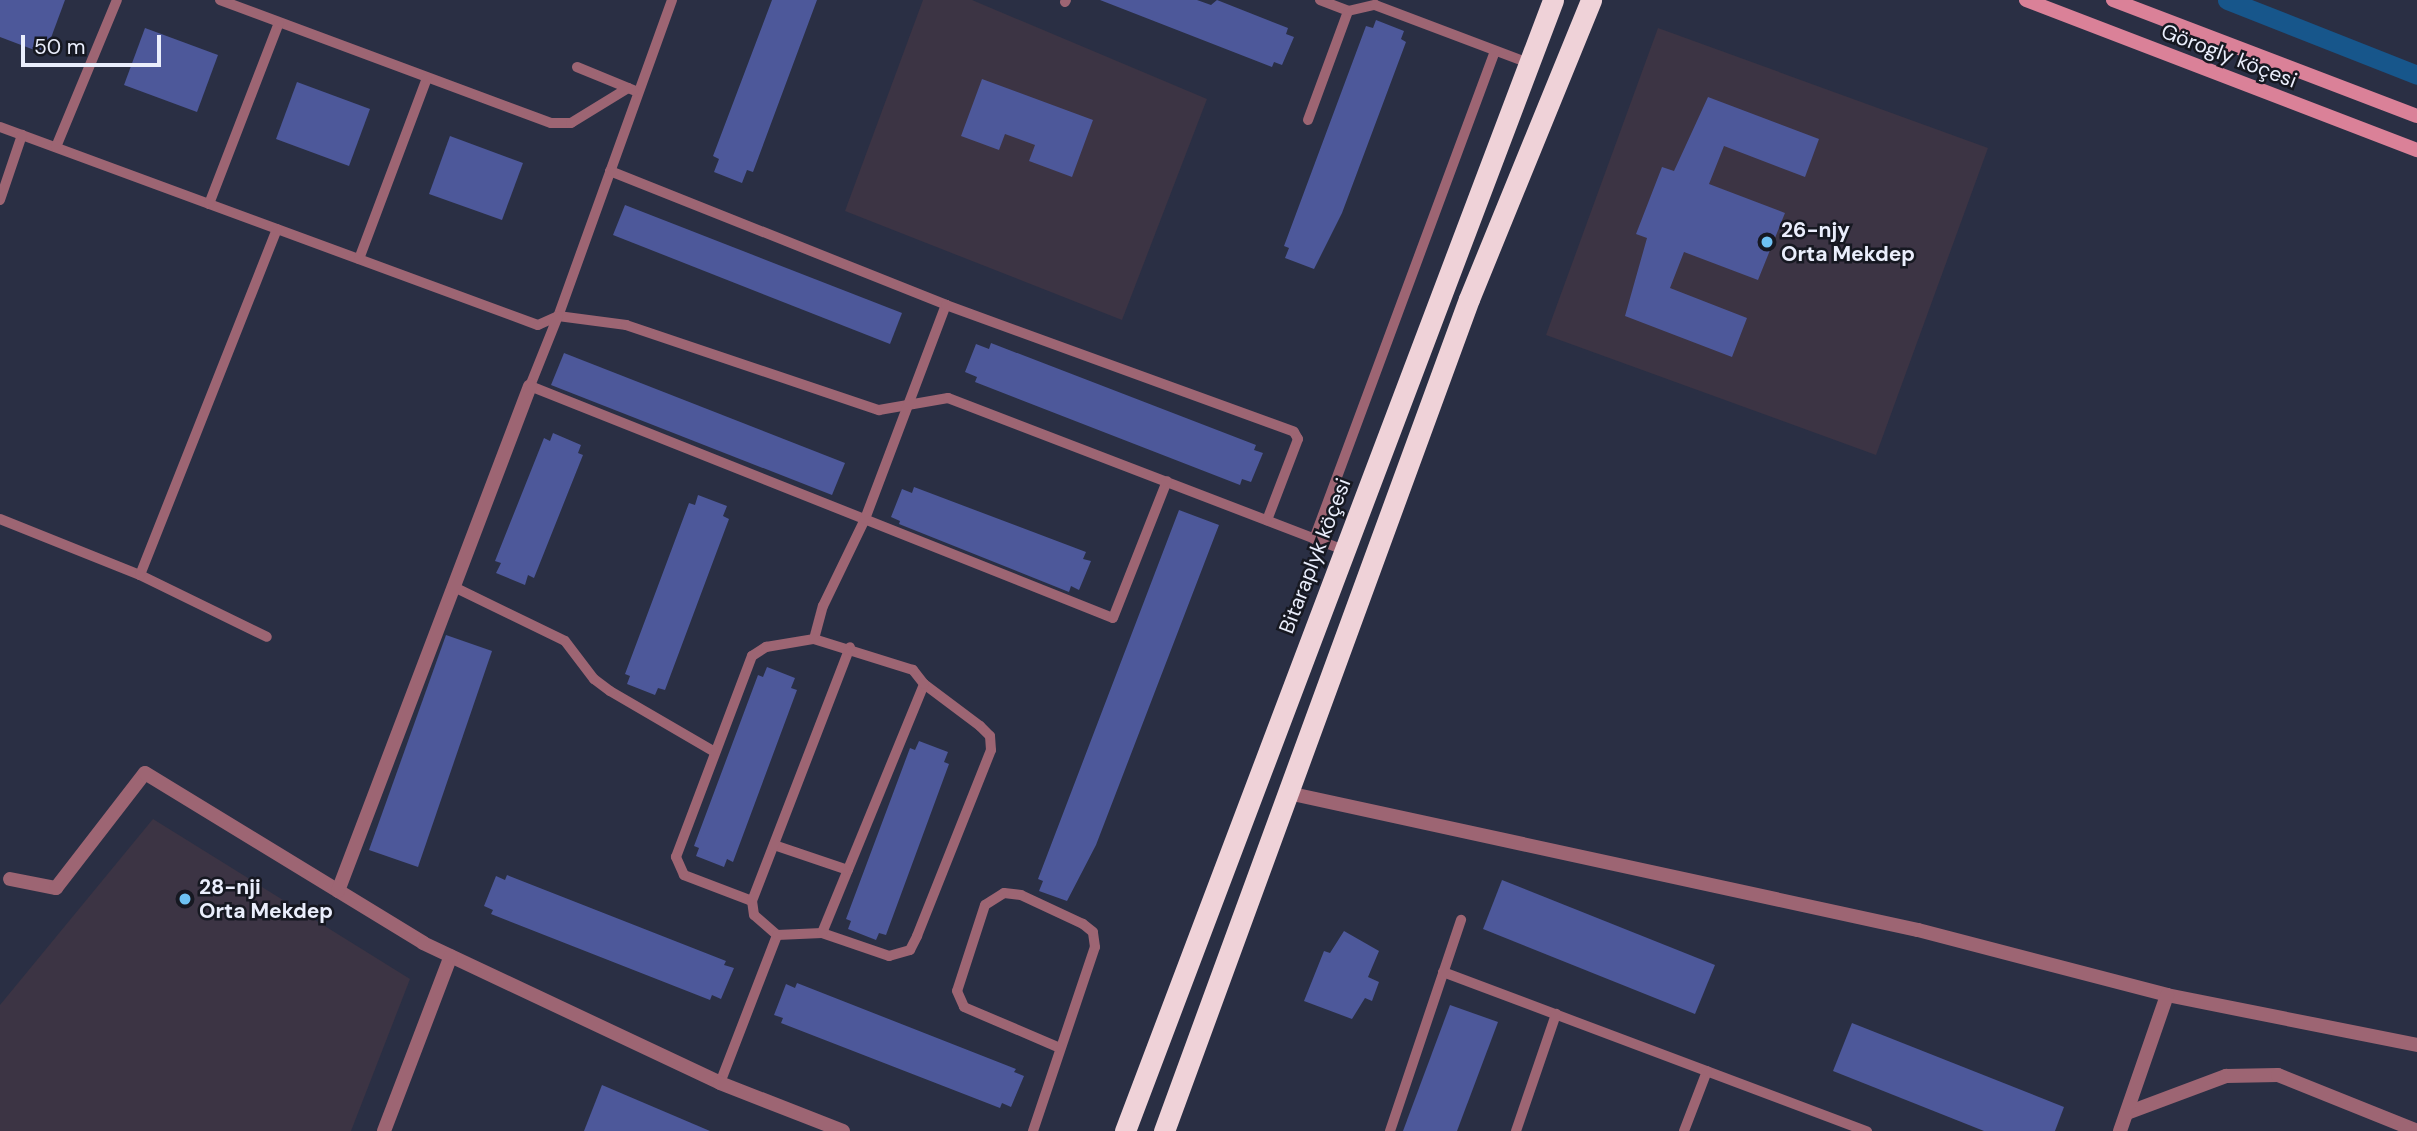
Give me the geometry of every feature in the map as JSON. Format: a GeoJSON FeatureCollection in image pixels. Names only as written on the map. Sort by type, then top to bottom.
{"type":"FeatureCollection","features":[{"type":"Feature","properties":{"kind":"highway","name":"Bitaraplyk köçesi"},"geometry":{"type":"LineString","coordinates":[[1125,1131],[1526,62],[1553,0]]}},
{"type":"Feature","properties":{"kind":"highway"},"geometry":{"type":"LineString","coordinates":[[1164,1131],[1469,299],[1591,0]]}},
{"type":"Feature","properties":{"kind":"main road","name":"Görogly köçesi"},"geometry":{"type":"LineString","coordinates":[[2026,0],[2417,150]]}},
{"type":"Feature","properties":{"kind":"main road","name":"Görogly köçesi"},"geometry":{"type":"LineString","coordinates":[[2113,0],[2417,116]]}},
{"type":"Feature","properties":{"kind":"street"},"geometry":{"type":"LineString","coordinates":[[338,891],[530,386]]}},
{"type":"Feature","properties":{"kind":"street"},"geometry":{"type":"LineString","coordinates":[[5,875],[56,888],[145,773],[338,891],[451,956],[720,1083],[843,1131]]}},
{"type":"Feature","properties":{"kind":"street"},"geometry":{"type":"LineString","coordinates":[[1288,793],[1917,930],[2167,995],[2417,1045]]}},
{"type":"Feature","properties":{"kind":"street"},"geometry":{"type":"LineString","coordinates":[[384,1131],[451,956]]}},
{"type":"Feature","properties":{"kind":"street"},"geometry":{"type":"LineString","coordinates":[[2120,1131],[2167,995]]}},
{"type":"Feature","properties":{"kind":"street"},"geometry":{"type":"LineString","coordinates":[[2127,1113],[2226,1076],[2278,1075],[2417,1131]]}},
{"type":"Feature","properties":{"kind":"lane"},"geometry":{"type":"LineString","coordinates":[[56,148],[117,0]]}},
{"type":"Feature","properties":{"kind":"lane"},"geometry":{"type":"LineString","coordinates":[[220,0],[561,125],[633,90]]}},
{"type":"Feature","properties":{"kind":"lane"},"geometry":{"type":"LineString","coordinates":[[672,0],[633,90],[610,171],[530,386],[1113,618],[1167,481]]}},
{"type":"Feature","properties":{"kind":"lane"},"geometry":{"type":"LineString","coordinates":[[1320,0],[1348,11],[1375,5],[1526,62]]}},
{"type":"Feature","properties":{"kind":"lane"},"geometry":{"type":"LineString","coordinates":[[1308,120],[1348,11]]}},
{"type":"Feature","properties":{"kind":"lane"},"geometry":{"type":"LineString","coordinates":[[209,204],[279,23]]}},
{"type":"Feature","properties":{"kind":"lane"},"geometry":{"type":"LineString","coordinates":[[1314,539],[1495,51]]}},
{"type":"Feature","properties":{"kind":"lane"},"geometry":{"type":"LineString","coordinates":[[577,67],[633,90]]}},
{"type":"Feature","properties":{"kind":"lane"},"geometry":{"type":"LineString","coordinates":[[359,259],[428,78]]}},
{"type":"Feature","properties":{"kind":"lane"},"geometry":{"type":"LineString","coordinates":[[0,127],[538,325],[558,316],[626,325],[879,410],[948,398],[1343,550]]}},
{"type":"Feature","properties":{"kind":"lane"},"geometry":{"type":"LineString","coordinates":[[0,200],[22,135]]}},
{"type":"Feature","properties":{"kind":"lane"},"geometry":{"type":"LineString","coordinates":[[610,171],[946,305],[1294,432],[1298,439],[1267,520]]}},
{"type":"Feature","properties":{"kind":"lane"},"geometry":{"type":"LineString","coordinates":[[140,575],[277,229]]}},
{"type":"Feature","properties":{"kind":"lane"},"geometry":{"type":"LineString","coordinates":[[814,639],[823,606],[865,519],[946,305]]}},
{"type":"Feature","properties":{"kind":"lane"},"geometry":{"type":"LineString","coordinates":[[0,519],[140,575],[267,636]]}},
{"type":"Feature","properties":{"kind":"lane"},"geometry":{"type":"LineString","coordinates":[[454,587],[565,641],[594,678],[610,691],[716,752]]}},
{"type":"Feature","properties":{"kind":"lane"},"geometry":{"type":"LineString","coordinates":[[752,901],[684,875],[676,857],[752,656],[783,642],[814,639],[850,647],[913,670],[924,684],[981,726],[990,736],[990,750],[910,950],[889,956],[822,933],[777,935],[754,915],[752,901],[850,647]]}},
{"type":"Feature","properties":{"kind":"lane"},"geometry":{"type":"LineString","coordinates":[[822,933],[924,684]]}},
{"type":"Feature","properties":{"kind":"lane"},"geometry":{"type":"LineString","coordinates":[[774,845],[848,870]]}},
{"type":"Feature","properties":{"kind":"lane"},"geometry":{"type":"LineString","coordinates":[[1033,1131],[1095,947],[1093,932],[1021,895],[1004,893],[985,905],[957,991],[964,1007],[1060,1048]]}},
{"type":"Feature","properties":{"kind":"lane"},"geometry":{"type":"LineString","coordinates":[[1390,1131],[1461,920]]}},
{"type":"Feature","properties":{"kind":"lane"},"geometry":{"type":"LineString","coordinates":[[720,1083],[777,935]]}},
{"type":"Feature","properties":{"kind":"lane"},"geometry":{"type":"LineString","coordinates":[[1443,972],[1867,1131]]}},
{"type":"Feature","properties":{"kind":"lane"},"geometry":{"type":"LineString","coordinates":[[1516,1131],[1556,1014]]}},
{"type":"Feature","properties":{"kind":"lane"},"geometry":{"type":"LineString","coordinates":[[1684,1131],[1707,1071]]}},
{"type":"Feature","properties":{"kind":"shaded area"},"geometry":{"type":"Polygon","coordinates":[[[923,0],[972,0],[1207,99],[1122,320],[845,211],[923,0]]]}},
{"type":"Feature","properties":{"kind":"shaded area","name":"26-njy Orta Mekdep"},"geometry":{"type":"Polygon","coordinates":[[[1658,28],[1988,148],[1876,455],[1546,335],[1658,28]]]}},
{"type":"Feature","properties":{"kind":"shaded area","name":"28-nji Orta Mekdep"},"geometry":{"type":"Polygon","coordinates":[[[153,819],[410,979],[351,1131],[0,1131],[0,1005],[153,819]]]}},
{"type":"Feature","properties":{"kind":"building"},"geometry":{"type":"Polygon","coordinates":[[[0,0],[65,0],[45,54],[0,37],[0,0]]]}},
{"type":"Feature","properties":{"kind":"building"},"geometry":{"type":"Polygon","coordinates":[[[772,0],[817,0],[753,172],[747,170],[742,183],[714,172],[719,159],[713,156],[772,0]]]}},
{"type":"Feature","properties":{"kind":"building"},"geometry":{"type":"Polygon","coordinates":[[[1100,0],[1197,0],[1211,5],[1217,0],[1288,28],[1286,34],[1294,37],[1282,65],[1274,62],[1272,67],[1100,0]]]}},
{"type":"Feature","properties":{"kind":"building"},"geometry":{"type":"Polygon","coordinates":[[[1376,20],[1404,31],[1401,39],[1406,42],[1342,213],[1314,269],[1285,258],[1289,248],[1284,246],[1366,26],[1373,28],[1376,20]]]}},
{"type":"Feature","properties":{"kind":"building"},"geometry":{"type":"Polygon","coordinates":[[[145,28],[218,55],[197,112],[124,85],[145,28]]]}},
{"type":"Feature","properties":{"kind":"building"},"geometry":{"type":"Polygon","coordinates":[[[982,79],[1093,120],[1072,177],[1029,161],[1035,145],[1005,134],[999,150],[961,136],[982,79]]]}},
{"type":"Feature","properties":{"kind":"building"},"geometry":{"type":"Polygon","coordinates":[[[297,82],[370,109],[349,166],[276,139],[297,82]]]}},
{"type":"Feature","properties":{"kind":"building"},"geometry":{"type":"Polygon","coordinates":[[[1708,97],[1819,139],[1805,177],[1724,146],[1709,184],[1785,213],[1758,280],[1684,252],[1670,288],[1747,318],[1732,357],[1625,316],[1647,238],[1636,234],[1662,167],[1674,171],[1708,97]]]}},
{"type":"Feature","properties":{"kind":"building"},"geometry":{"type":"Polygon","coordinates":[[[450,136],[523,163],[502,220],[429,194],[450,136]]]}},
{"type":"Feature","properties":{"kind":"building"},"geometry":{"type":"Polygon","coordinates":[[[625,205],[902,313],[890,344],[613,235],[625,205]]]}},
{"type":"Feature","properties":{"kind":"building"},"geometry":{"type":"Polygon","coordinates":[[[991,343],[1256,445],[1254,450],[1263,453],[1251,482],[1242,479],[1240,485],[975,382],[977,377],[965,372],[976,344],[989,349],[991,343]]]}},
{"type":"Feature","properties":{"kind":"building"},"geometry":{"type":"Polygon","coordinates":[[[564,353],[845,463],[832,495],[551,385],[564,353]]]}},
{"type":"Feature","properties":{"kind":"building"},"geometry":{"type":"Polygon","coordinates":[[[553,433],[581,445],[578,453],[583,455],[534,578],[528,575],[525,585],[496,573],[501,563],[495,561],[544,438],[550,441],[553,433]]]}},
{"type":"Feature","properties":{"kind":"building"},"geometry":{"type":"Polygon","coordinates":[[[914,487],[1086,552],[1083,559],[1091,561],[1079,590],[1071,586],[1069,592],[899,524],[900,521],[891,517],[902,489],[912,493],[914,487]]]}},
{"type":"Feature","properties":{"kind":"building"},"geometry":{"type":"Polygon","coordinates":[[[698,495],[727,506],[723,516],[729,519],[665,690],[658,688],[655,695],[627,684],[630,676],[625,674],[689,503],[695,505],[698,495]]]}},
{"type":"Feature","properties":{"kind":"building"},"geometry":{"type":"Polygon","coordinates":[[[1179,510],[1219,525],[1096,845],[1067,901],[1039,891],[1043,881],[1038,879],[1179,510]]]}},
{"type":"Feature","properties":{"kind":"building"},"geometry":{"type":"Polygon","coordinates":[[[446,635],[492,651],[418,867],[369,850],[446,635]]]}},
{"type":"Feature","properties":{"kind":"building"},"geometry":{"type":"Polygon","coordinates":[[[767,667],[795,678],[791,688],[797,690],[733,862],[727,859],[724,867],[696,856],[699,848],[694,846],[758,675],[763,677],[767,667]]]}},
{"type":"Feature","properties":{"kind":"building"},"geometry":{"type":"Polygon","coordinates":[[[919,741],[948,752],[944,762],[949,764],[886,935],[879,933],[876,940],[848,929],[851,921],[846,919],[910,748],[915,750],[919,741]]]}},
{"type":"Feature","properties":{"kind":"building"},"geometry":{"type":"Polygon","coordinates":[[[507,875],[726,961],[724,965],[734,968],[721,999],[712,995],[710,1000],[491,914],[493,910],[484,906],[496,876],[505,880],[507,875]]]}},
{"type":"Feature","properties":{"kind":"building"},"geometry":{"type":"Polygon","coordinates":[[[1502,880],[1715,965],[1695,1014],[1483,929],[1502,880]]]}},
{"type":"Feature","properties":{"kind":"building"},"geometry":{"type":"Polygon","coordinates":[[[1344,931],[1379,951],[1368,977],[1379,982],[1372,1001],[1365,998],[1352,1019],[1304,1001],[1324,951],[1330,953],[1344,931]]]}},
{"type":"Feature","properties":{"kind":"building"},"geometry":{"type":"Polygon","coordinates":[[[797,983],[1016,1069],[1014,1072],[1024,1076],[1011,1107],[1002,1103],[1000,1108],[781,1023],[783,1018],[774,1015],[786,984],[795,988],[797,983]]]}},
{"type":"Feature","properties":{"kind":"building"},"geometry":{"type":"Polygon","coordinates":[[[1450,1005],[1498,1022],[1457,1131],[1403,1131],[1450,1005]]]}},
{"type":"Feature","properties":{"kind":"building"},"geometry":{"type":"Polygon","coordinates":[[[1852,1023],[2064,1107],[2055,1131],[1984,1131],[1833,1071],[1852,1023]]]}},
{"type":"Feature","properties":{"kind":"building"},"geometry":{"type":"Polygon","coordinates":[[[602,1085],[710,1131],[584,1131],[602,1085]]]}},
{"type":"Feature","properties":{"kind":"waterway"},"geometry":{"type":"LineString","coordinates":[[2227,0],[2417,75]]}},
{"type":"Feature","properties":{"kind":"place","name":"26-njy Orta Mekdep"},"geometry":{"type":"Point","coordinates":[1767,242]}},
{"type":"Feature","properties":{"kind":"place","name":"28-nji Orta Mekdep"},"geometry":{"type":"Point","coordinates":[185,899]}}]}
